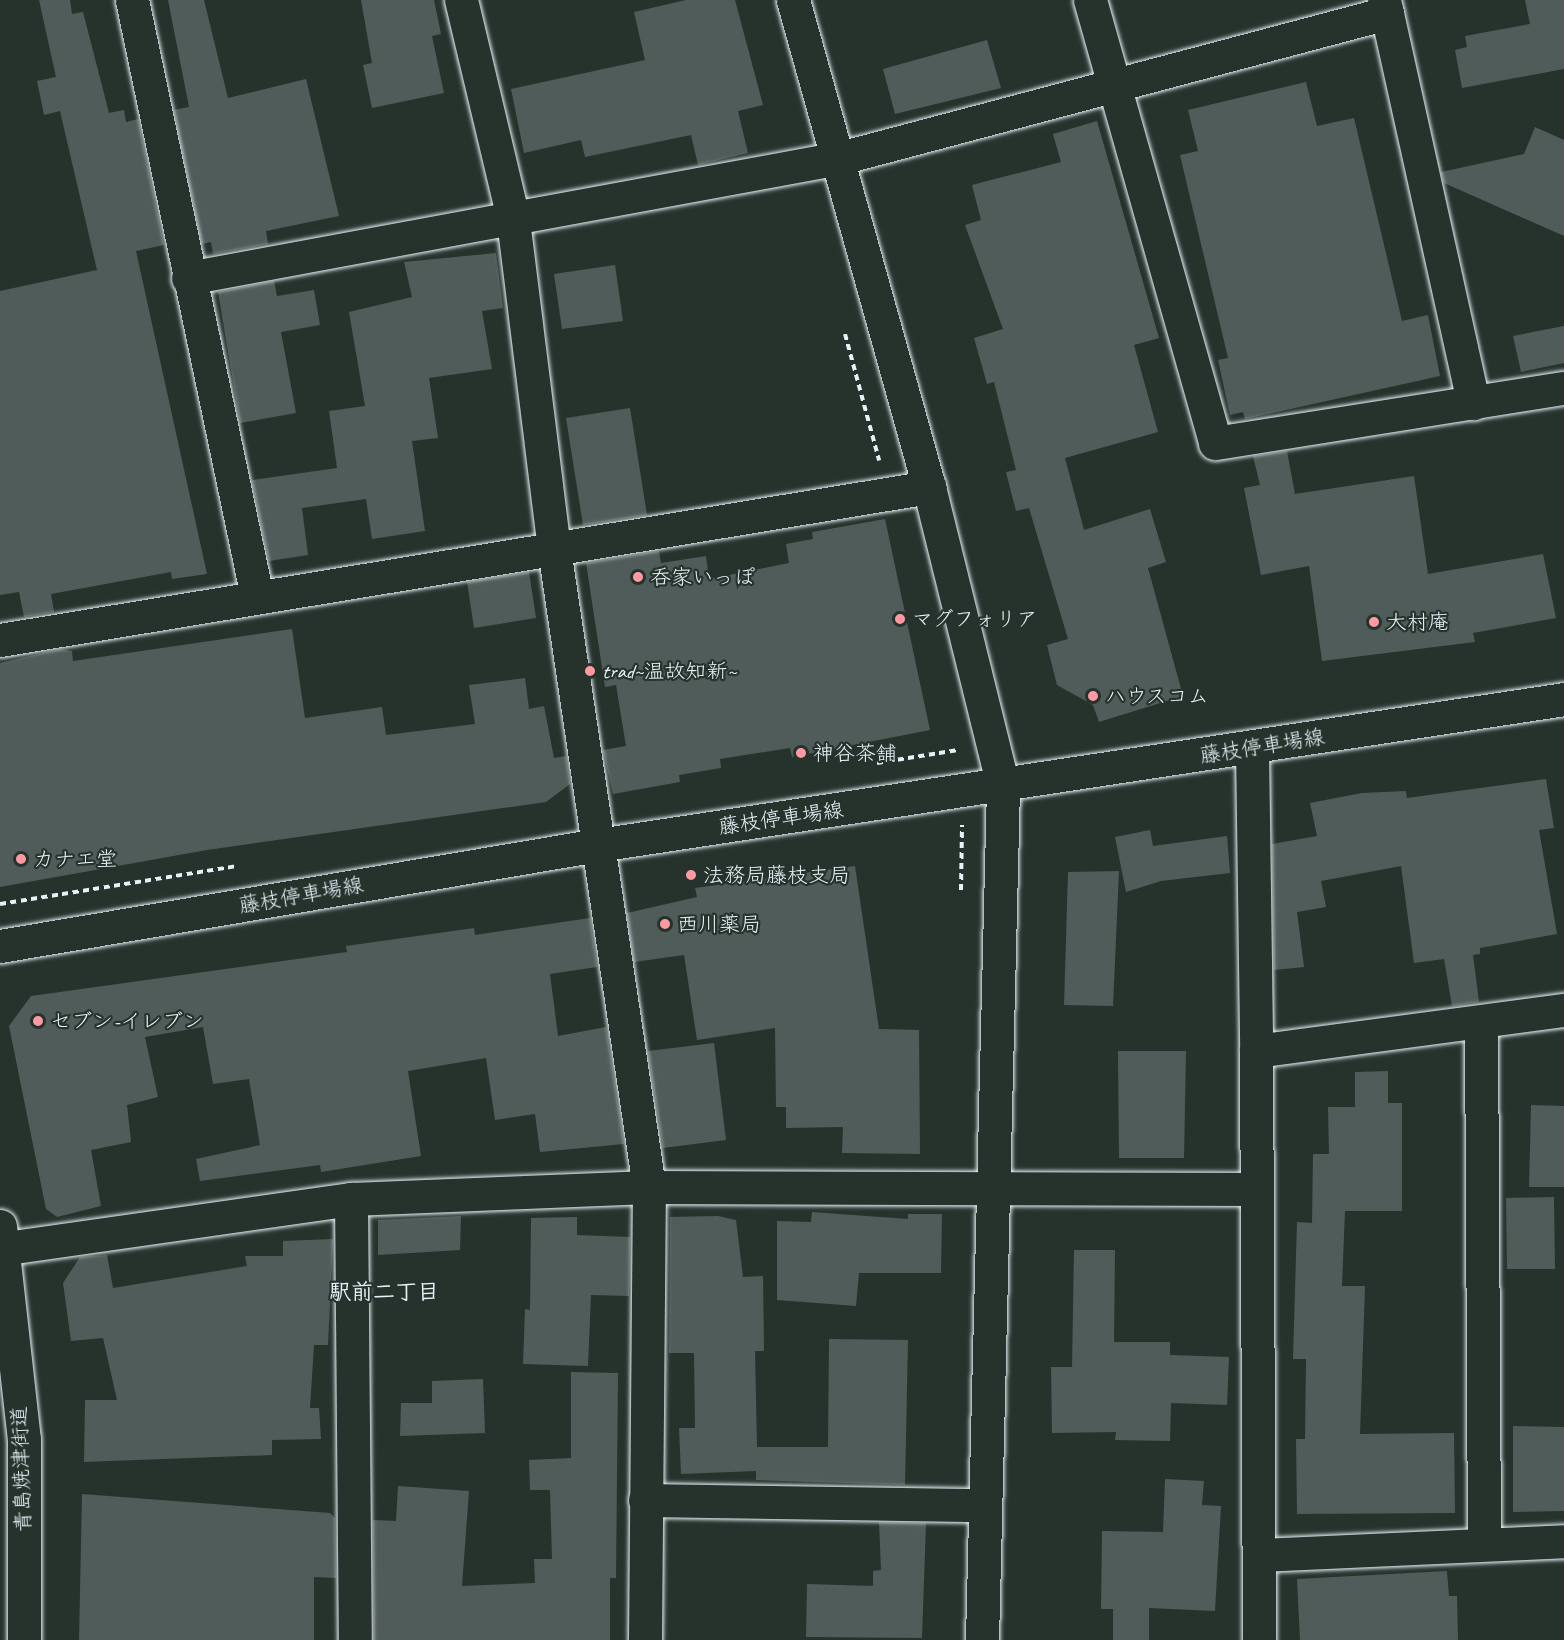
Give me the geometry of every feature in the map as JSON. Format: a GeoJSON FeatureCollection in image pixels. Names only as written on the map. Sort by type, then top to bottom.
{"type":"FeatureCollection","features":[{"type":"Feature","properties":{"kind":"street"},"geometry":{"type":"LineString","coordinates":[[132,0],[188,278],[257,597]]}},
{"type":"Feature","properties":{"kind":"street"},"geometry":{"type":"LineString","coordinates":[[461,0],[513,218],[554,549],[649,1187],[645,1640]]}},
{"type":"Feature","properties":{"kind":"street"},"geometry":{"type":"LineString","coordinates":[[793,0],[840,158],[929,487],[1003,787],[982,1505],[982,1640]]}},
{"type":"Feature","properties":{"kind":"street"},"geometry":{"type":"LineString","coordinates":[[1090,0],[1215,443],[1564,388]]}},
{"type":"Feature","properties":{"kind":"street"},"geometry":{"type":"LineString","coordinates":[[188,278],[840,158],[1114,86],[1385,6],[1473,402]]}},
{"type":"Feature","properties":{"kind":"street"},"geometry":{"type":"LineString","coordinates":[[0,640],[929,487]]}},
{"type":"Feature","properties":{"kind":"street","name":"藤枝停車場線"},"geometry":{"type":"LineString","coordinates":[[0,946],[598,844],[1003,787],[1564,699]]}},
{"type":"Feature","properties":{"kind":"street"},"geometry":{"type":"LineString","coordinates":[[1252,748],[1259,1640]]}},
{"type":"Feature","properties":{"kind":"street"},"geometry":{"type":"LineString","coordinates":[[1256,1051],[1481,1024],[1564,1010]]}},
{"type":"Feature","properties":{"kind":"street"},"geometry":{"type":"LineString","coordinates":[[1481,1024],[1484,1544]]}},
{"type":"Feature","properties":{"kind":"street"},"geometry":{"type":"LineString","coordinates":[[1,1241],[351,1199],[649,1187],[992,1186],[1256,1189]]}},
{"type":"Feature","properties":{"kind":"street"},"geometry":{"type":"LineString","coordinates":[[351,1199],[355,1640]]}},
{"type":"Feature","properties":{"kind":"street","name":"青島焼津街道"},"geometry":{"type":"LineString","coordinates":[[1,1241],[24,1439],[24,1640]]}},
{"type":"Feature","properties":{"kind":"street"},"geometry":{"type":"LineString","coordinates":[[645,1500],[982,1505]]}},
{"type":"Feature","properties":{"kind":"street"},"geometry":{"type":"LineString","coordinates":[[1260,1555],[1564,1541]]}},
{"type":"Feature","properties":{"kind":"building"},"geometry":{"type":"Polygon","coordinates":[[[39,0],[70,0],[72,14],[83,12],[109,113],[124,110],[126,122],[138,119],[164,245],[136,251],[207,574],[172,579],[171,572],[51,594],[54,612],[24,617],[19,592],[0,595],[0,291],[97,270],[60,111],[44,115],[37,81],[56,77],[39,0]]]}},
{"type":"Feature","properties":{"kind":"building"},"geometry":{"type":"Polygon","coordinates":[[[168,0],[204,0],[228,98],[306,79],[339,216],[266,231],[268,244],[213,254],[211,242],[202,244],[174,110],[189,107],[168,0]]]}},
{"type":"Feature","properties":{"kind":"building"},"geometry":{"type":"Polygon","coordinates":[[[361,0],[434,0],[441,34],[432,36],[444,93],[372,108],[363,65],[372,63],[361,0]]]}},
{"type":"Feature","properties":{"kind":"building"},"geometry":{"type":"Polygon","coordinates":[[[686,0],[735,0],[763,105],[738,111],[748,153],[698,165],[691,135],[585,157],[581,140],[524,153],[511,89],[645,60],[634,12],[686,0]]]}},
{"type":"Feature","properties":{"kind":"building"},"geometry":{"type":"Polygon","coordinates":[[[1525,0],[1564,0],[1564,69],[1462,88],[1455,50],[1467,47],[1465,36],[1530,24],[1525,0]]]}},
{"type":"Feature","properties":{"kind":"building"},"geometry":{"type":"Polygon","coordinates":[[[987,40],[1001,88],[895,114],[883,69],[987,40]]]}},
{"type":"Feature","properties":{"kind":"building"},"geometry":{"type":"Polygon","coordinates":[[[1306,82],[1317,126],[1354,118],[1402,321],[1428,315],[1440,376],[1245,419],[1243,412],[1230,415],[1218,360],[1228,358],[1180,155],[1198,151],[1188,110],[1306,82]]]}},
{"type":"Feature","properties":{"kind":"building"},"geometry":{"type":"Polygon","coordinates":[[[1097,121],[1159,338],[1134,345],[1158,432],[1065,458],[1084,530],[1150,509],[1166,562],[1148,568],[1183,696],[1099,722],[1093,705],[1057,685],[1047,645],[1068,639],[1029,508],[1016,511],[1006,472],[1016,470],[994,382],[987,384],[974,338],[1003,329],[965,225],[981,220],[972,185],[1061,162],[1053,134],[1097,121]]]}},
{"type":"Feature","properties":{"kind":"building"},"geometry":{"type":"Polygon","coordinates":[[[1535,127],[1564,140],[1564,236],[1444,183],[1441,172],[1524,154],[1535,127]]]}},
{"type":"Feature","properties":{"kind":"building"},"geometry":{"type":"Polygon","coordinates":[[[496,253],[503,308],[482,311],[492,369],[429,378],[438,438],[412,441],[425,531],[372,539],[366,499],[302,508],[308,555],[269,561],[252,480],[337,468],[329,411],[365,406],[349,312],[412,297],[404,262],[496,253]]]}},
{"type":"Feature","properties":{"kind":"building"},"geometry":{"type":"Polygon","coordinates":[[[615,265],[623,321],[562,329],[554,274],[615,265]]]}},
{"type":"Feature","properties":{"kind":"building"},"geometry":{"type":"Polygon","coordinates":[[[274,281],[277,296],[314,290],[320,325],[281,332],[296,413],[240,423],[218,292],[274,281]]]}},
{"type":"Feature","properties":{"kind":"building"},"geometry":{"type":"Polygon","coordinates":[[[1564,326],[1564,363],[1521,372],[1513,336],[1564,326]]]}},
{"type":"Feature","properties":{"kind":"building"},"geometry":{"type":"Polygon","coordinates":[[[630,408],[647,515],[583,525],[566,418],[630,408]]]}},
{"type":"Feature","properties":{"kind":"building"},"geometry":{"type":"Polygon","coordinates":[[[1287,451],[1295,494],[1414,476],[1428,574],[1543,554],[1556,618],[1473,633],[1475,642],[1322,661],[1309,566],[1261,575],[1244,488],[1260,485],[1253,456],[1287,451]]]}},
{"type":"Feature","properties":{"kind":"building"},"geometry":{"type":"Polygon","coordinates":[[[885,519],[930,730],[792,757],[790,748],[720,759],[721,768],[679,775],[680,782],[613,794],[603,750],[626,746],[616,685],[605,687],[586,563],[659,551],[661,563],[706,556],[709,579],[789,563],[786,544],[813,539],[812,532],[885,519]]]}},
{"type":"Feature","properties":{"kind":"building"},"geometry":{"type":"Polygon","coordinates":[[[529,572],[536,618],[474,628],[467,582],[529,572]]]}},
{"type":"Feature","properties":{"kind":"building"},"geometry":{"type":"Polygon","coordinates":[[[292,629],[305,718],[382,707],[386,735],[475,724],[469,685],[525,678],[529,709],[544,706],[554,758],[566,756],[570,784],[546,802],[207,850],[0,887],[0,663],[60,649],[72,651],[73,661],[292,629]]]}},
{"type":"Feature","properties":{"kind":"building"},"geometry":{"type":"Polygon","coordinates":[[[1546,779],[1554,828],[1539,830],[1557,934],[1480,948],[1480,954],[1473,955],[1479,1002],[1452,1006],[1444,959],[1414,963],[1401,866],[1321,881],[1326,907],[1297,912],[1304,967],[1274,970],[1272,844],[1317,836],[1310,803],[1362,793],[1406,791],[1407,798],[1546,779]]]}},
{"type":"Feature","properties":{"kind":"building"},"geometry":{"type":"Polygon","coordinates":[[[1150,830],[1153,846],[1227,836],[1230,873],[1161,881],[1126,892],[1115,837],[1150,830]]]}},
{"type":"Feature","properties":{"kind":"building"},"geometry":{"type":"Polygon","coordinates":[[[855,866],[879,1029],[919,1030],[920,1154],[842,1153],[843,1127],[786,1128],[786,1107],[776,1107],[775,1028],[697,1040],[684,955],[634,962],[627,913],[697,897],[695,888],[855,866]]]}},
{"type":"Feature","properties":{"kind":"building"},"geometry":{"type":"Polygon","coordinates":[[[1119,871],[1113,1006],[1064,1005],[1068,872],[1119,871]]]}},
{"type":"Feature","properties":{"kind":"building"},"geometry":{"type":"Polygon","coordinates":[[[590,918],[597,967],[550,974],[558,1036],[606,1027],[624,1144],[540,1152],[535,1114],[495,1120],[486,1058],[408,1071],[421,1156],[321,1172],[320,1165],[200,1181],[196,1159],[260,1145],[249,1079],[213,1084],[203,1027],[145,1037],[158,1097],[127,1105],[131,1142],[91,1150],[101,1206],[57,1217],[46,1209],[9,1026],[31,996],[347,952],[346,946],[474,928],[475,935],[590,918]]]}},
{"type":"Feature","properties":{"kind":"building"},"geometry":{"type":"Polygon","coordinates":[[[714,1043],[726,1140],[663,1148],[648,1051],[714,1043]]]}},
{"type":"Feature","properties":{"kind":"building"},"geometry":{"type":"Polygon","coordinates":[[[1118,1051],[1186,1051],[1184,1158],[1119,1158],[1118,1051]]]}},
{"type":"Feature","properties":{"kind":"building"},"geometry":{"type":"Polygon","coordinates":[[[1388,1071],[1388,1103],[1402,1103],[1402,1211],[1345,1211],[1342,1286],[1365,1286],[1360,1434],[1454,1433],[1455,1513],[1297,1514],[1296,1439],[1305,1439],[1306,1359],[1293,1359],[1297,1222],[1312,1223],[1313,1154],[1329,1154],[1328,1107],[1355,1107],[1355,1072],[1388,1071]]]}},
{"type":"Feature","properties":{"kind":"building"},"geometry":{"type":"Polygon","coordinates":[[[1531,1105],[1564,1106],[1564,1187],[1529,1187],[1531,1105]]]}},
{"type":"Feature","properties":{"kind":"building"},"geometry":{"type":"Polygon","coordinates":[[[1554,1197],[1555,1269],[1507,1269],[1506,1198],[1554,1197]]]}},
{"type":"Feature","properties":{"kind":"building"},"geometry":{"type":"Polygon","coordinates":[[[812,1212],[908,1219],[908,1214],[942,1214],[941,1273],[859,1273],[856,1306],[777,1300],[777,1221],[811,1222],[812,1212]]]}},
{"type":"Feature","properties":{"kind":"building"},"geometry":{"type":"Polygon","coordinates":[[[461,1216],[460,1250],[378,1255],[378,1220],[461,1216]]]}},
{"type":"Feature","properties":{"kind":"building"},"geometry":{"type":"Polygon","coordinates":[[[718,1216],[736,1220],[743,1277],[763,1276],[764,1351],[755,1351],[757,1447],[828,1447],[829,1339],[908,1340],[905,1485],[756,1480],[756,1471],[681,1474],[679,1428],[695,1428],[694,1353],[669,1353],[670,1217],[718,1216]]]}},
{"type":"Feature","properties":{"kind":"building"},"geometry":{"type":"Polygon","coordinates":[[[577,1217],[577,1235],[630,1237],[629,1296],[591,1295],[588,1366],[523,1364],[525,1309],[530,1310],[531,1218],[577,1217]]]}},
{"type":"Feature","properties":{"kind":"building"},"geometry":{"type":"Polygon","coordinates":[[[333,1239],[328,1345],[314,1345],[310,1408],[319,1408],[321,1439],[272,1440],[272,1455],[84,1462],[85,1400],[117,1400],[103,1338],[71,1341],[63,1283],[80,1257],[107,1255],[113,1288],[247,1266],[245,1256],[283,1256],[283,1241],[333,1239]]]}},
{"type":"Feature","properties":{"kind":"building"},"geometry":{"type":"Polygon","coordinates":[[[1074,1250],[1115,1250],[1114,1342],[1170,1342],[1170,1355],[1229,1357],[1227,1405],[1171,1403],[1170,1441],[1115,1440],[1116,1432],[1052,1433],[1051,1367],[1072,1367],[1074,1250]]]}},
{"type":"Feature","properties":{"kind":"building"},"geometry":{"type":"Polygon","coordinates":[[[571,1372],[618,1373],[616,1578],[610,1578],[610,1640],[374,1640],[373,1520],[396,1521],[398,1486],[469,1491],[462,1586],[535,1583],[534,1559],[552,1559],[550,1490],[530,1490],[529,1460],[571,1458],[571,1372]]]}},
{"type":"Feature","properties":{"kind":"building"},"geometry":{"type":"Polygon","coordinates":[[[483,1379],[485,1433],[400,1436],[401,1403],[432,1403],[432,1381],[483,1379]]]}},
{"type":"Feature","properties":{"kind":"building"},"geometry":{"type":"Polygon","coordinates":[[[1513,1426],[1564,1427],[1564,1511],[1513,1512],[1513,1426]]]}},
{"type":"Feature","properties":{"kind":"building"},"geometry":{"type":"Polygon","coordinates":[[[1165,1479],[1204,1481],[1202,1505],[1221,1506],[1215,1611],[1149,1608],[1149,1640],[1113,1640],[1113,1609],[1101,1609],[1102,1531],[1163,1532],[1165,1479]]]}},
{"type":"Feature","properties":{"kind":"building"},"geometry":{"type":"Polygon","coordinates":[[[82,1494],[330,1513],[335,1518],[336,1578],[314,1577],[314,1640],[79,1640],[82,1494]]]}},
{"type":"Feature","properties":{"kind":"building"},"geometry":{"type":"Polygon","coordinates":[[[879,1522],[926,1523],[922,1638],[806,1637],[807,1584],[873,1586],[873,1571],[881,1570],[879,1522]]]}},
{"type":"Feature","properties":{"kind":"building"},"geometry":{"type":"Polygon","coordinates":[[[1447,1571],[1449,1596],[1457,1596],[1458,1640],[1300,1640],[1297,1579],[1447,1571]]]}},
{"type":"Feature","properties":{"kind":"place","name":"呑家いっぽ"},"geometry":{"type":"Point","coordinates":[638,577]}},
{"type":"Feature","properties":{"kind":"place","name":"マグフォリア"},"geometry":{"type":"Point","coordinates":[900,619]}},
{"type":"Feature","properties":{"kind":"place","name":"大村庵"},"geometry":{"type":"Point","coordinates":[1374,622]}},
{"type":"Feature","properties":{"kind":"place","name":"trad~温故知新~"},"geometry":{"type":"Point","coordinates":[590,671]}},
{"type":"Feature","properties":{"kind":"place","name":"ハウスコム"},"geometry":{"type":"Point","coordinates":[1093,696]}},
{"type":"Feature","properties":{"kind":"place","name":"神谷茶舗"},"geometry":{"type":"Point","coordinates":[801,753]}},
{"type":"Feature","properties":{"kind":"place","name":"カナエ堂"},"geometry":{"type":"Point","coordinates":[21,859]}},
{"type":"Feature","properties":{"kind":"place","name":"法務局藤枝支局"},"geometry":{"type":"Point","coordinates":[691,875]}},
{"type":"Feature","properties":{"kind":"place","name":"西川薬局"},"geometry":{"type":"Point","coordinates":[665,924]}},
{"type":"Feature","properties":{"kind":"place","name":"セブン-イレブン"},"geometry":{"type":"Point","coordinates":[38,1021]}},
{"type":"Feature","properties":{"kind":"district","name":"駅前二丁目"},"geometry":{"type":"Point","coordinates":[384,1293]}}]}
